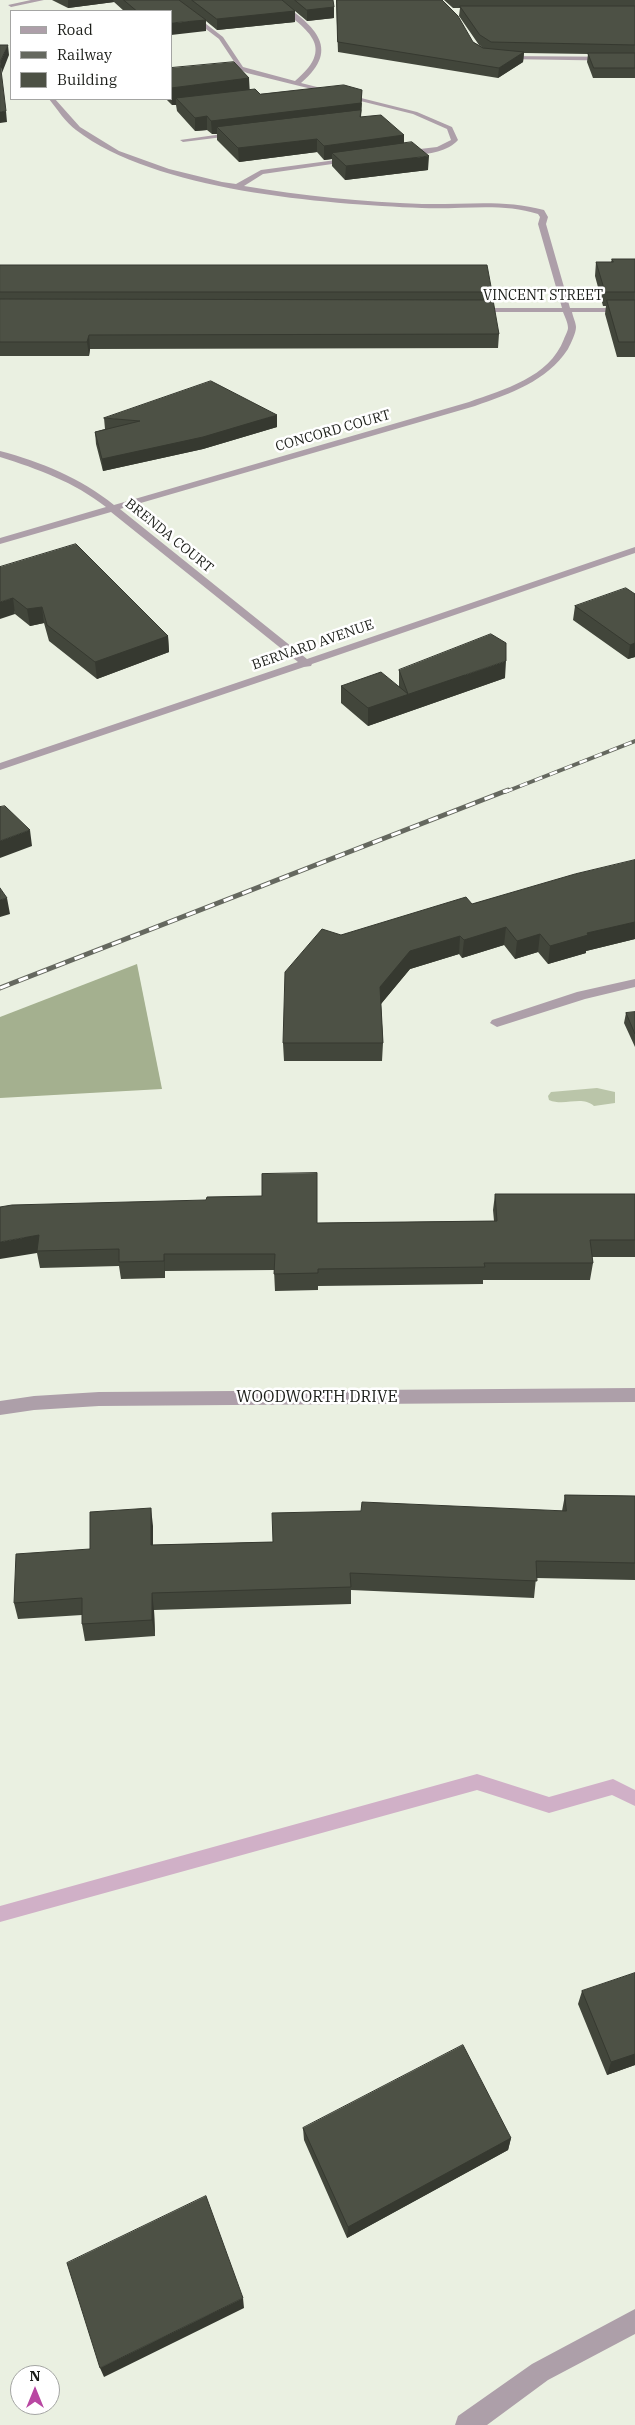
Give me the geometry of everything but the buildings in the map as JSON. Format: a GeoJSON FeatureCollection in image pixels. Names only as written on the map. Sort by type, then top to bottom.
{"type":"FeatureCollection","features":[{"type":"Feature","properties":{"kind":"street"},"geometry":{"type":"LineString","coordinates":[[24,10],[8,5],[41,0]]}},
{"type":"Feature","properties":{"kind":"street"},"geometry":{"type":"LineString","coordinates":[[171,0],[222,38],[241,68]]}},
{"type":"Feature","properties":{"kind":"street"},"geometry":{"type":"LineString","coordinates":[[274,0],[312,30],[318,48],[318,63],[315,69],[296,84]]}},
{"type":"Feature","properties":{"kind":"street"},"geometry":{"type":"LineString","coordinates":[[496,57],[635,59]]}},
{"type":"Feature","properties":{"kind":"street"},"geometry":{"type":"LineString","coordinates":[[233,69],[241,68],[296,84],[415,113],[450,128],[455,140],[452,145],[399,154]]}},
{"type":"Feature","properties":{"kind":"street"},"geometry":{"type":"LineString","coordinates":[[301,93],[320,90]]}},
{"type":"Feature","properties":{"kind":"street","name":"CONCORD COURT"},"geometry":{"type":"LineString","coordinates":[[0,541],[463,407],[526,383],[549,368],[562,353],[572,328],[542,224],[544,217],[541,212],[532,208],[518,206],[426,206],[365,203],[299,197],[237,187],[182,174],[115,150],[73,124],[53,100]]}},
{"type":"Feature","properties":{"kind":"street"},"geometry":{"type":"LineString","coordinates":[[396,116],[415,113]]}},
{"type":"Feature","properties":{"kind":"street"},"geometry":{"type":"LineString","coordinates":[[183,140],[241,134]]}},
{"type":"Feature","properties":{"kind":"street"},"geometry":{"type":"LineString","coordinates":[[237,187],[261,172],[360,159]]}},
{"type":"Feature","properties":{"kind":"street","name":"VINCENT STREET"},"geometry":{"type":"LineString","coordinates":[[469,310],[635,310]]}},
{"type":"Feature","properties":{"kind":"street","name":"BRENDA COURT"},"geometry":{"type":"LineString","coordinates":[[0,454],[29,462],[75,481],[113,509],[307,664]]}},
{"type":"Feature","properties":{"kind":"street","name":"BERNARD AVENUE"},"geometry":{"type":"LineString","coordinates":[[0,767],[307,664],[635,550]]}},
{"type":"Feature","properties":{"kind":"street"},"geometry":{"type":"LineString","coordinates":[[497,1023],[582,995],[635,983]]}},
{"type":"Feature","properties":{"kind":"street","name":"WOODWORTH DRIVE"},"geometry":{"type":"LineString","coordinates":[[0,1408],[34,1403],[99,1399],[635,1395]]}},
{"type":"Feature","properties":{"kind":"street"},"geometry":{"type":"LineString","coordinates":[[467,2425],[540,2372],[635,2321]]}},
{"type":"Feature","properties":{"kind":"green space"},"geometry":{"type":"Polygon","coordinates":[[[137,964],[162,1089],[0,1098],[0,1017],[137,964]]]}},
{"type":"Feature","properties":{"kind":"green space"},"geometry":{"type":"Polygon","coordinates":[[[597,1088],[615,1092],[615,1103],[594,1106],[584,1101],[555,1102],[549,1100],[548,1096],[551,1092],[597,1088]]]}},
{"type":"Feature","properties":{"kind":"waterway"},"geometry":{"type":"LineString","coordinates":[[0,1914],[477,1782],[549,1805],[613,1787],[635,1798]]}},
{"type":"Feature","properties":{"kind":"railway"},"geometry":{"type":"LineString","coordinates":[[505,792],[635,741]]}},
{"type":"Feature","properties":{"kind":"railway"},"geometry":{"type":"LineString","coordinates":[[0,988],[508,790]]}}]}
